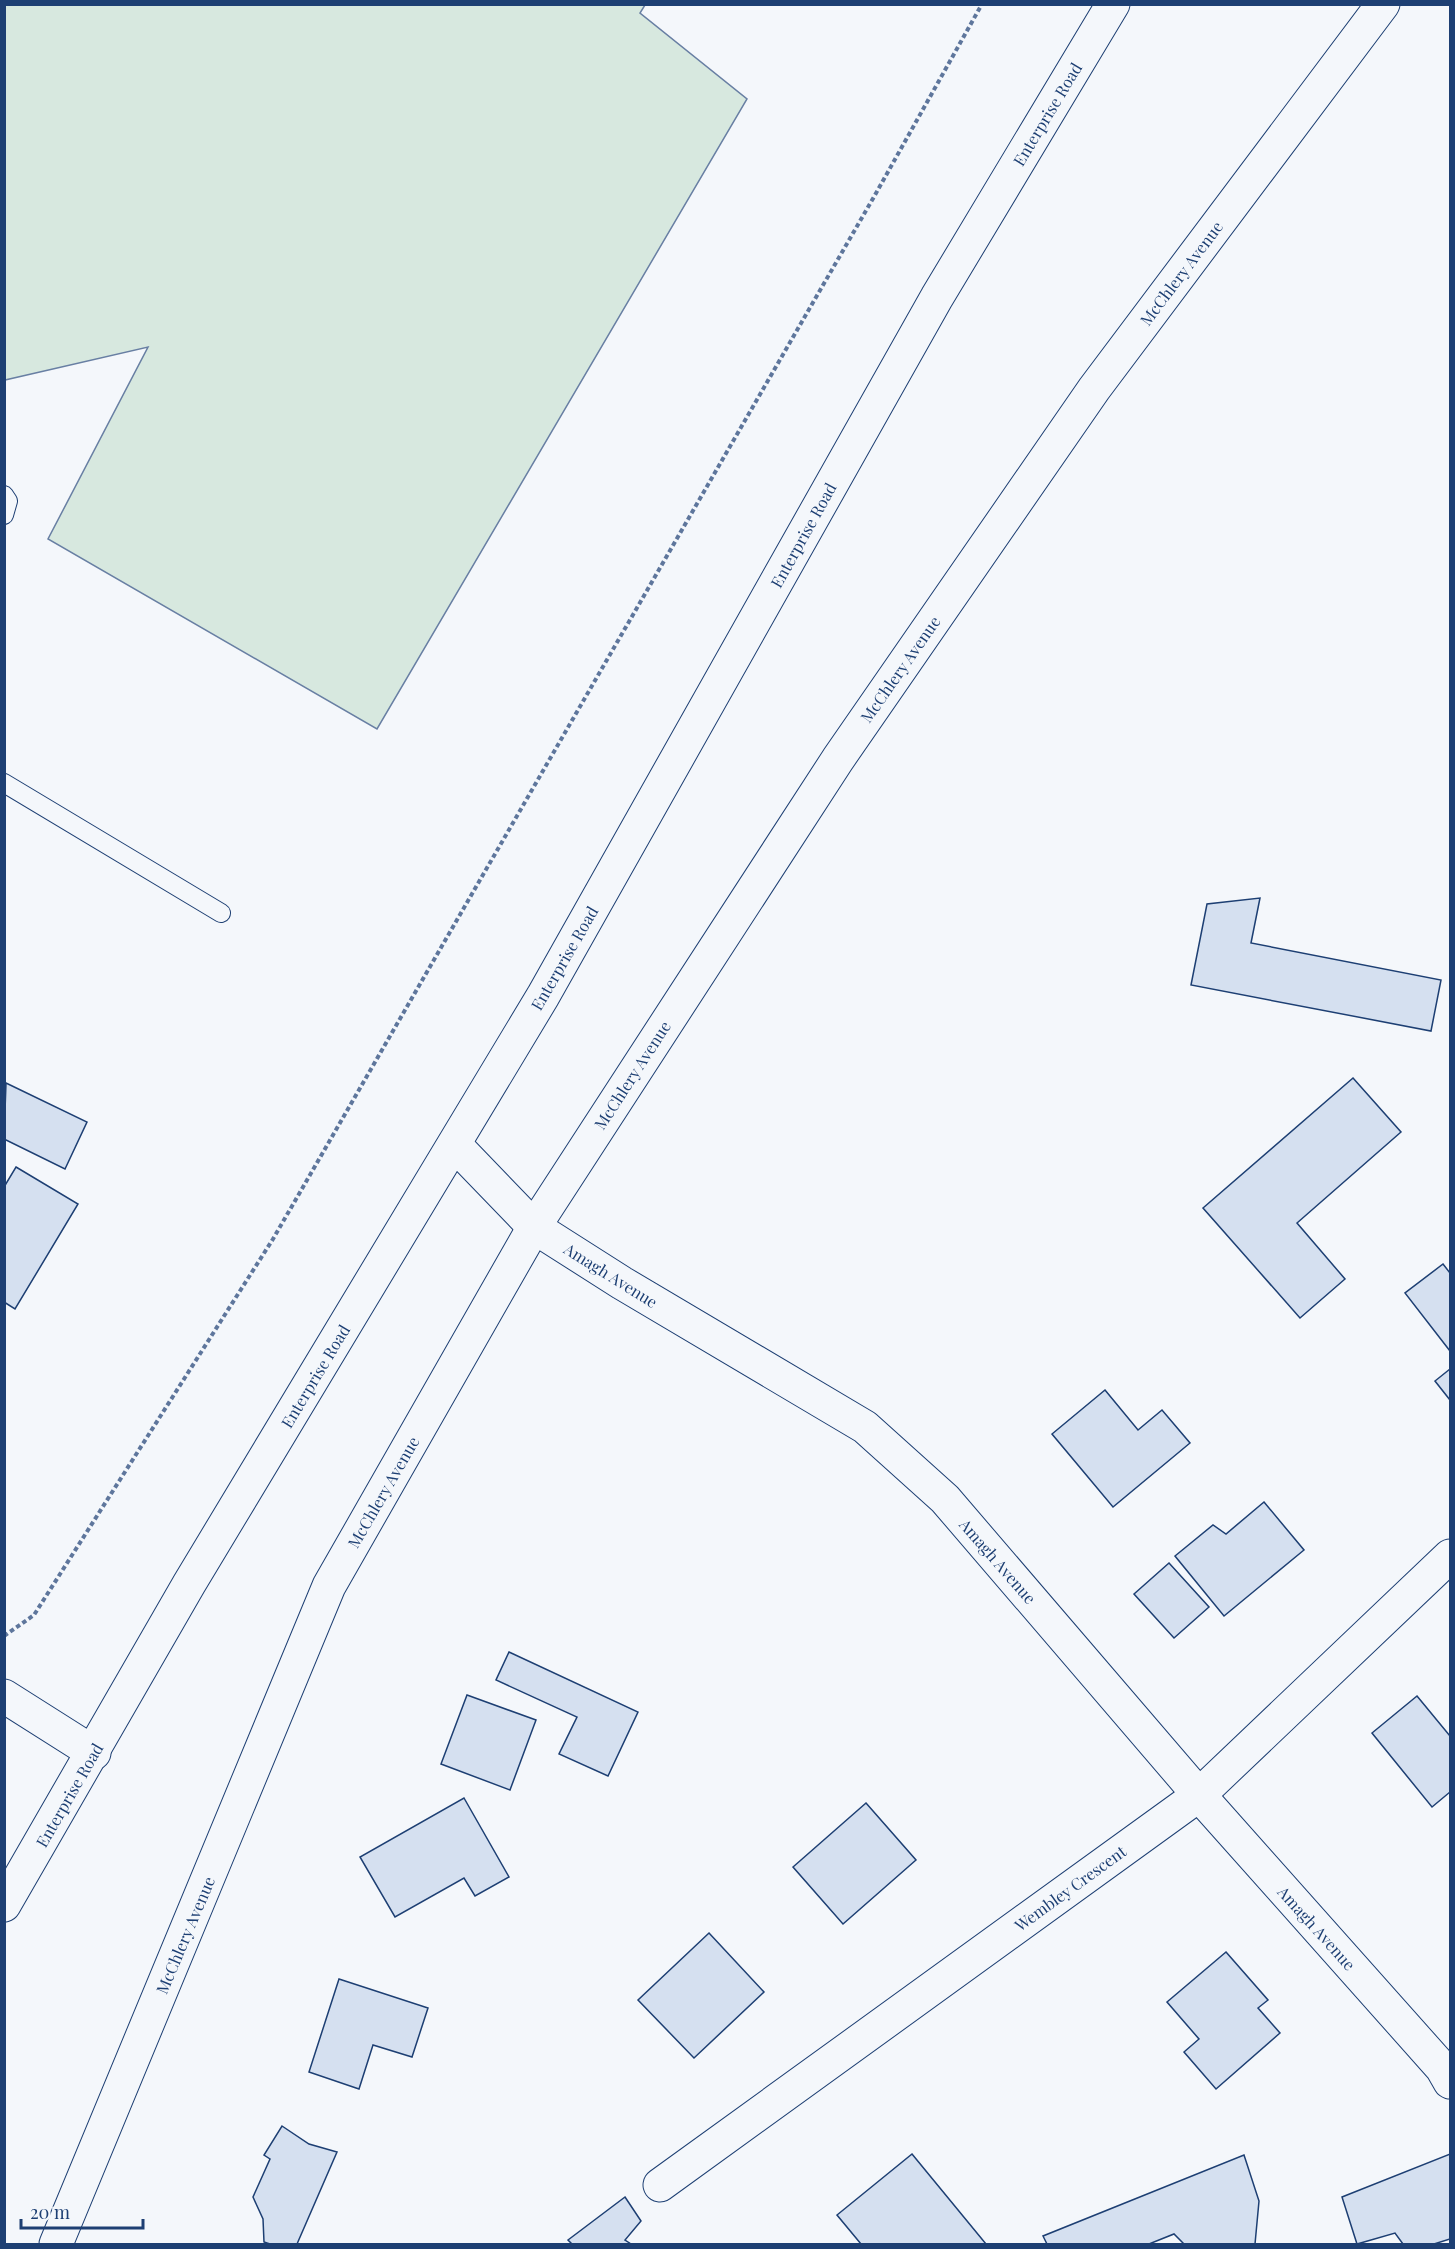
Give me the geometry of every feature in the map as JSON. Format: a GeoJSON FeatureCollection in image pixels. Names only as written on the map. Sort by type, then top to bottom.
{"type":"FeatureCollection","features":[{"type":"Feature","properties":{"kind":"main road","name":"Enterprise Road"},"geometry":{"type":"LineString","coordinates":[[4,1905],[94,1753],[189,1584],[543,996],[937,297],[1113,4]]}},
{"type":"Feature","properties":{"kind":"main road","name":"McChlery Avenue"},"geometry":{"type":"LineString","coordinates":[[56,2244],[329,1586],[534,1227],[838,759],[1094,389],[1383,4]]}},
{"type":"Feature","properties":{"kind":"main road","name":"Amagh Avenue"},"geometry":{"type":"LineString","coordinates":[[455,1145],[534,1227],[622,1283],[865,1427],[945,1499],[1199,1795],[1442,2068],[1450,2082]]}},
{"type":"Feature","properties":{"kind":"main road","name":"Wembley Crescent"},"geometry":{"type":"LineString","coordinates":[[660,2185],[1199,1795],[1450,1556]]}},
{"type":"Feature","properties":{"kind":"main road"},"geometry":{"type":"LineString","coordinates":[[4,1696],[94,1753]]}},
{"type":"Feature","properties":{"kind":"lane"},"geometry":{"type":"LineString","coordinates":[[4,495],[8,501],[4,515]]}},
{"type":"Feature","properties":{"kind":"lane"},"geometry":{"type":"LineString","coordinates":[[4,783],[221,913]]}},
{"type":"Feature","properties":{"kind":"path"},"geometry":{"type":"LineString","coordinates":[[4,1636],[34,1615],[273,1239],[875,195],[982,4]]}},
{"type":"Feature","properties":{"kind":"shaded area"},"geometry":{"type":"Polygon","coordinates":[[[4,5],[645,5],[640,13],[747,99],[377,729],[48,539],[148,347],[5,380],[4,5]]]}},
{"type":"Feature","properties":{"kind":"building"},"geometry":{"type":"Polygon","coordinates":[[[1260,898],[1251,943],[1441,980],[1431,1031],[1191,985],[1207,904],[1260,898]]]}},
{"type":"Feature","properties":{"kind":"building"},"geometry":{"type":"Polygon","coordinates":[[[1353,1078],[1401,1132],[1297,1223],[1345,1279],[1300,1318],[1203,1208],[1353,1078]]]}},
{"type":"Feature","properties":{"kind":"building"},"geometry":{"type":"Polygon","coordinates":[[[6,1083],[87,1122],[65,1169],[4,1139],[6,1083]]]}},
{"type":"Feature","properties":{"kind":"building"},"geometry":{"type":"Polygon","coordinates":[[[16,1167],[78,1204],[15,1309],[4,1302],[4,1187],[16,1167]]]}},
{"type":"Feature","properties":{"kind":"building"},"geometry":{"type":"Polygon","coordinates":[[[1443,1264],[1450,1273],[1450,1351],[1405,1293],[1443,1264]]]}},
{"type":"Feature","properties":{"kind":"building"},"geometry":{"type":"Polygon","coordinates":[[[1450,1369],[1450,1400],[1435,1381],[1450,1369]]]}},
{"type":"Feature","properties":{"kind":"building"},"geometry":{"type":"Polygon","coordinates":[[[1105,1390],[1138,1430],[1162,1410],[1190,1443],[1113,1507],[1052,1434],[1105,1390]]]}},
{"type":"Feature","properties":{"kind":"building"},"geometry":{"type":"Polygon","coordinates":[[[1264,1502],[1304,1550],[1224,1616],[1175,1556],[1213,1525],[1226,1534],[1264,1502]]]}},
{"type":"Feature","properties":{"kind":"building"},"geometry":{"type":"Polygon","coordinates":[[[1169,1563],[1209,1607],[1174,1638],[1134,1594],[1169,1563]]]}},
{"type":"Feature","properties":{"kind":"building"},"geometry":{"type":"Polygon","coordinates":[[[509,1652],[638,1712],[608,1776],[559,1754],[577,1717],[496,1680],[509,1652]]]}},
{"type":"Feature","properties":{"kind":"building"},"geometry":{"type":"Polygon","coordinates":[[[467,1695],[536,1720],[510,1790],[441,1764],[467,1695]]]}},
{"type":"Feature","properties":{"kind":"building"},"geometry":{"type":"Polygon","coordinates":[[[1417,1696],[1450,1736],[1450,1792],[1432,1807],[1372,1733],[1417,1696]]]}},
{"type":"Feature","properties":{"kind":"building"},"geometry":{"type":"Polygon","coordinates":[[[464,1798],[509,1877],[475,1896],[464,1878],[395,1917],[360,1857],[464,1798]]]}},
{"type":"Feature","properties":{"kind":"building"},"geometry":{"type":"Polygon","coordinates":[[[866,1803],[916,1860],[843,1924],[793,1867],[866,1803]]]}},
{"type":"Feature","properties":{"kind":"building"},"geometry":{"type":"Polygon","coordinates":[[[709,1933],[764,1992],[694,2058],[638,2000],[709,1933]]]}},
{"type":"Feature","properties":{"kind":"building"},"geometry":{"type":"Polygon","coordinates":[[[1226,1952],[1268,2000],[1258,2008],[1280,2033],[1216,2089],[1184,2052],[1199,2039],[1167,2002],[1226,1952]]]}},
{"type":"Feature","properties":{"kind":"building"},"geometry":{"type":"Polygon","coordinates":[[[339,1979],[428,2008],[412,2057],[373,2045],[359,2089],[309,2072],[339,1979]]]}},
{"type":"Feature","properties":{"kind":"building"},"geometry":{"type":"Polygon","coordinates":[[[282,2126],[309,2144],[337,2152],[297,2244],[264,2242],[263,2219],[253,2197],[270,2159],[264,2155],[282,2126]]]}},
{"type":"Feature","properties":{"kind":"building"},"geometry":{"type":"Polygon","coordinates":[[[912,2154],[986,2244],[861,2244],[837,2215],[912,2154]]]}},
{"type":"Feature","properties":{"kind":"building"},"geometry":{"type":"Polygon","coordinates":[[[1450,2154],[1450,2239],[1434,2244],[1403,2244],[1395,2233],[1357,2244],[1342,2197],[1450,2154]]]}},
{"type":"Feature","properties":{"kind":"building"},"geometry":{"type":"Polygon","coordinates":[[[1244,2155],[1259,2201],[1255,2244],[1184,2244],[1174,2234],[1149,2244],[1047,2244],[1043,2236],[1244,2155]]]}},
{"type":"Feature","properties":{"kind":"building"},"geometry":{"type":"Polygon","coordinates":[[[625,2197],[641,2221],[625,2240],[631,2244],[572,2244],[568,2240],[625,2197]]]}}]}
